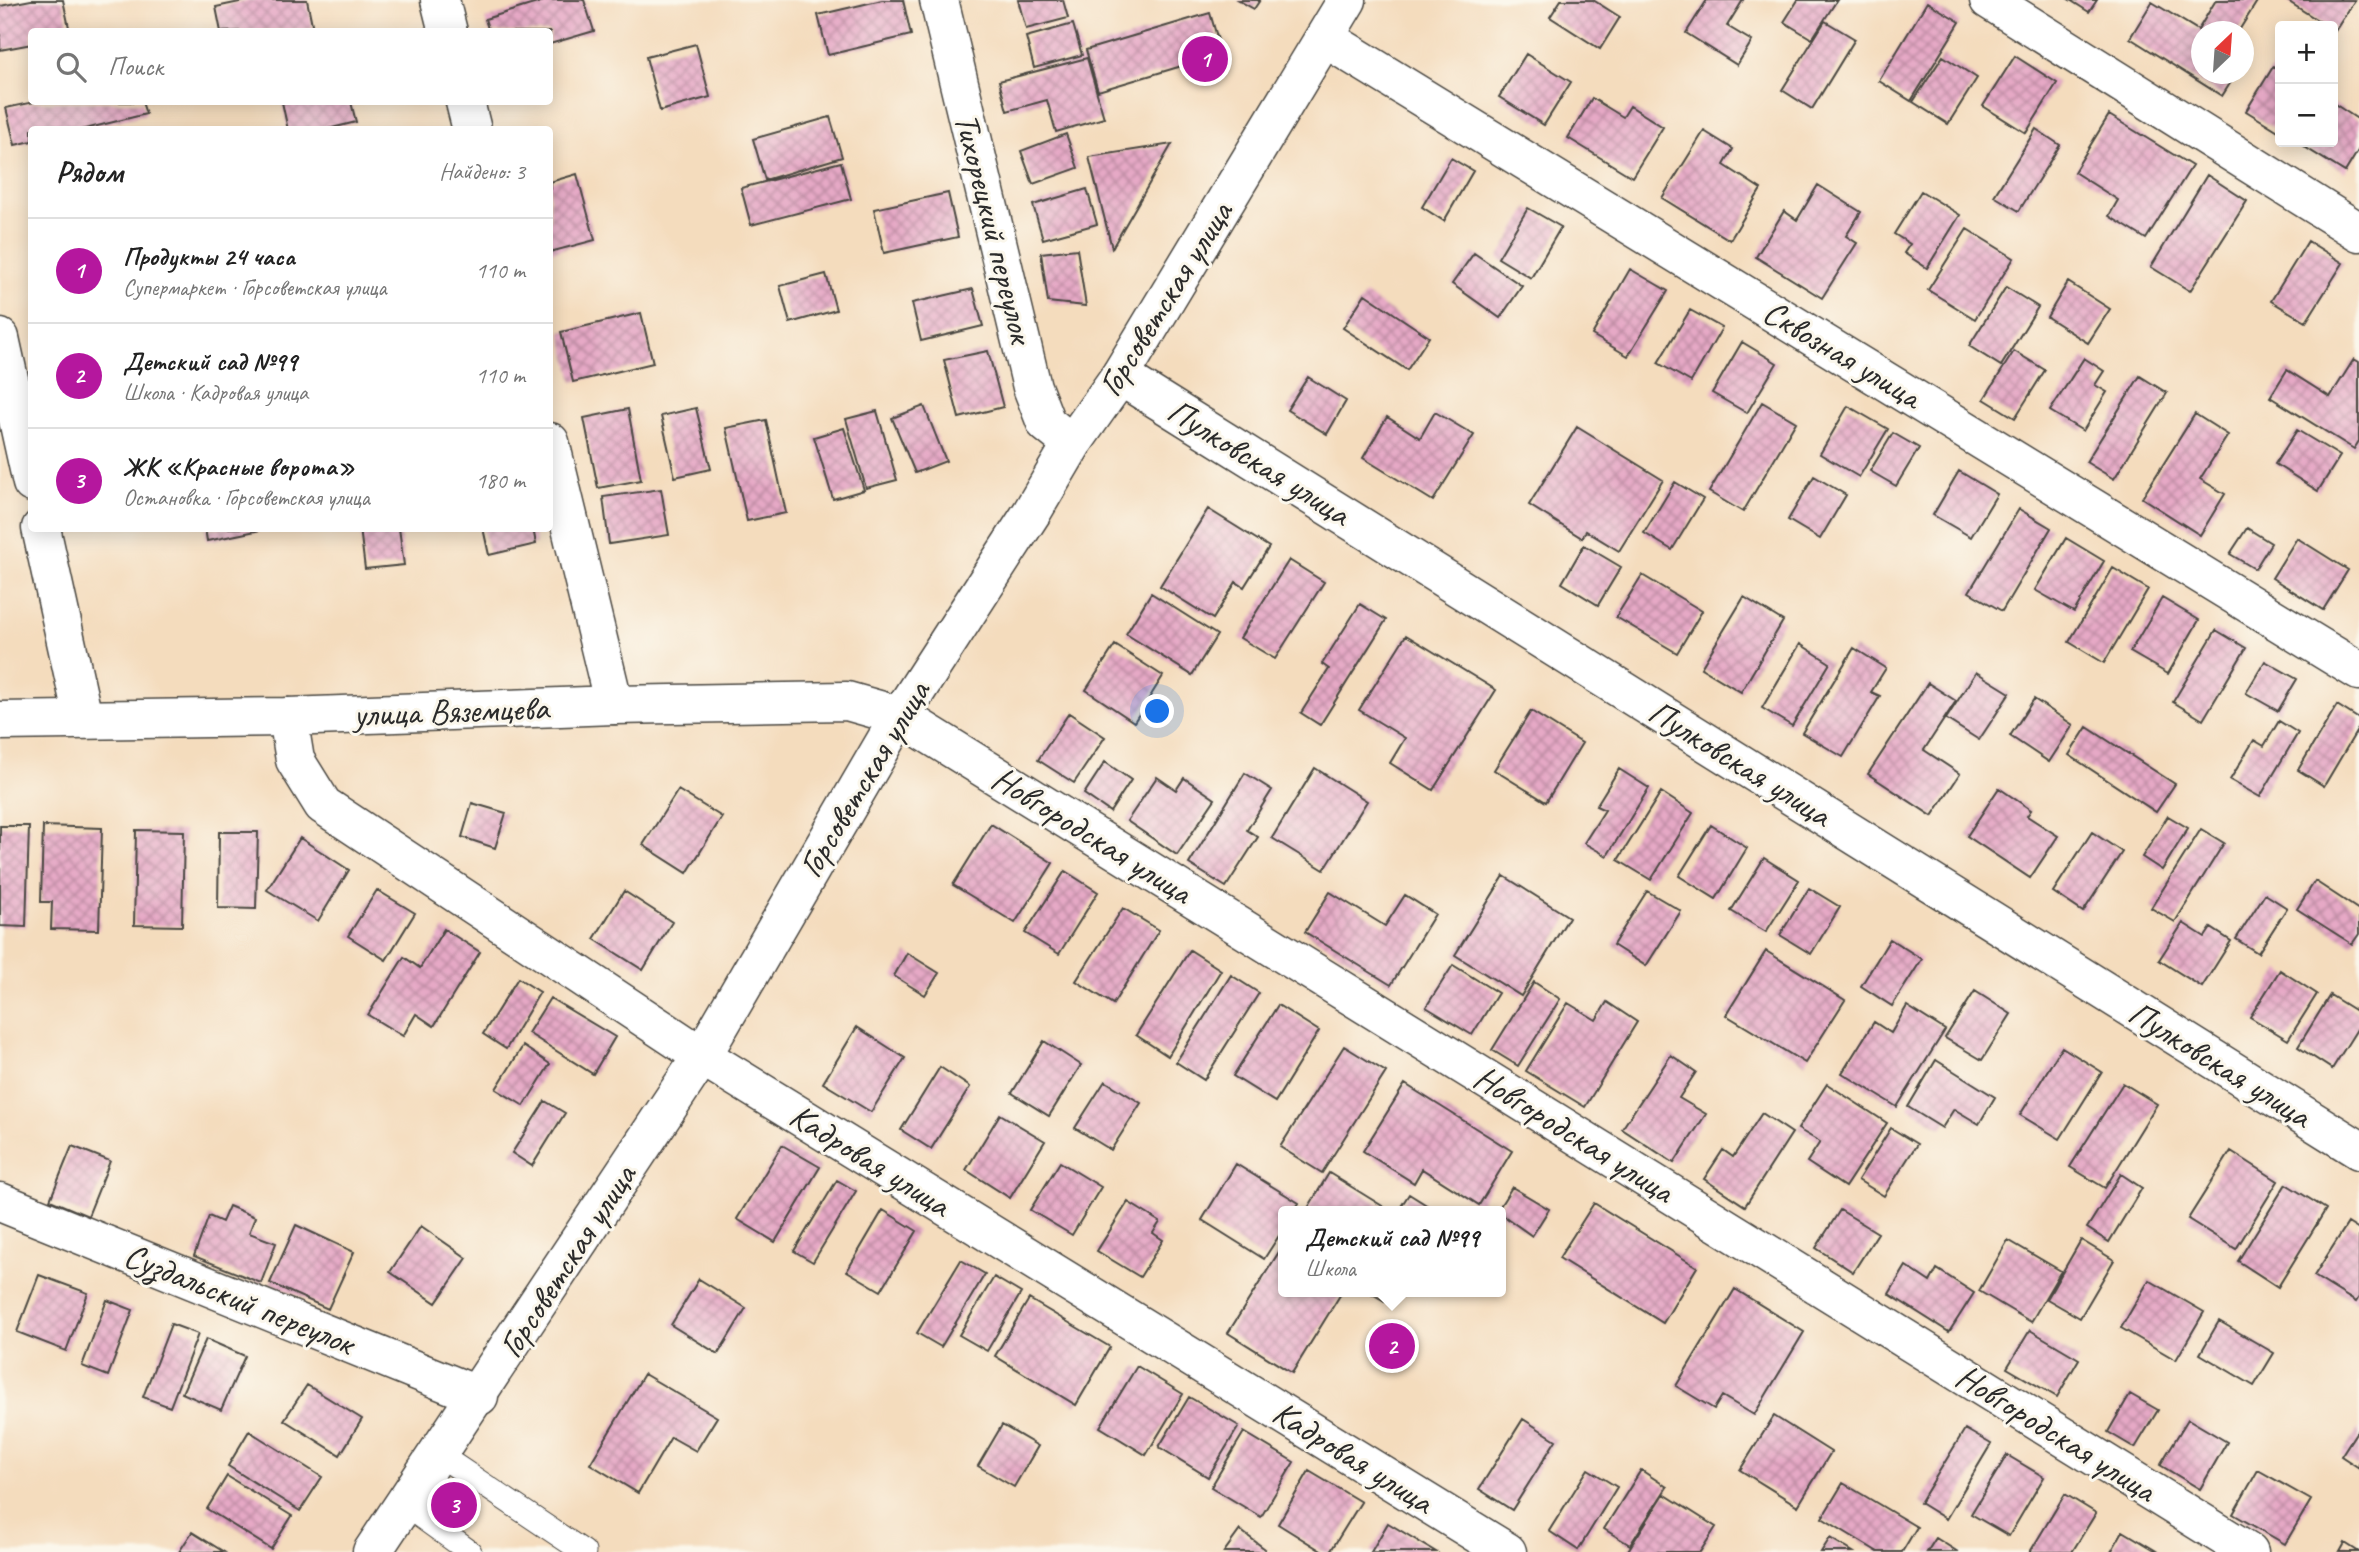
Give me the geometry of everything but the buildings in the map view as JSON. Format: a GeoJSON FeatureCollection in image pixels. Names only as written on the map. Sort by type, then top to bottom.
{"type":"FeatureCollection","features":[{"type":"Feature","properties":{"kind":"street"},"geometry":{"type":"LineString","coordinates":[[440,0],[447,28]]}},
{"type":"Feature","properties":{"kind":"street","name":"Тихорецкий переулок"},"geometry":{"type":"LineString","coordinates":[[939,0],[1032,387],[1046,423],[1072,444]]}},
{"type":"Feature","properties":{"kind":"street","name":"Горсоветская улица"},"geometry":{"type":"LineString","coordinates":[[372,1552],[479,1396],[702,1056],[900,716],[1032,512],[1072,444],[1120,376],[1347,0]]}},
{"type":"Feature","properties":{"kind":"street"},"geometry":{"type":"LineString","coordinates":[[1989,0],[2359,232]]}},
{"type":"Feature","properties":{"kind":"street","name":"Сквозная улица"},"geometry":{"type":"LineString","coordinates":[[1325,38],[2359,671]]}},
{"type":"Feature","properties":{"kind":"street"},"geometry":{"type":"LineString","coordinates":[[466,105],[471,126]]}},
{"type":"Feature","properties":{"kind":"street"},"geometry":{"type":"LineString","coordinates":[[0,338],[28,465]]}},
{"type":"Feature","properties":{"kind":"street","name":"Пулковская улица"},"geometry":{"type":"LineString","coordinates":[[1120,376],[2359,1150]]}},
{"type":"Feature","properties":{"kind":"street"},"geometry":{"type":"LineString","coordinates":[[553,454],[614,705]]}},
{"type":"Feature","properties":{"kind":"street"},"geometry":{"type":"LineString","coordinates":[[42,532],[83,718]]}},
{"type":"Feature","properties":{"kind":"street","name":"улица Вяземцева"},"geometry":{"type":"LineString","coordinates":[[0,721],[288,717],[614,705],[847,701],[900,716]]}},
{"type":"Feature","properties":{"kind":"street","name":"Новгородская улица"},"geometry":{"type":"LineString","coordinates":[[900,716],[2249,1552]]}},
{"type":"Feature","properties":{"kind":"street","name":"Кадровая улица"},"geometry":{"type":"LineString","coordinates":[[288,717],[295,760],[323,805],[702,1056],[1507,1552]]}},
{"type":"Feature","properties":{"kind":"street","name":"Суздальский переулок"},"geometry":{"type":"LineString","coordinates":[[0,1202],[479,1396]]}},
{"type":"Feature","properties":{"kind":"lane"},"geometry":{"type":"LineString","coordinates":[[439,1454],[584,1552]]}},
{"type":"Feature","properties":{"kind":"lane"},"geometry":{"type":"LineString","coordinates":[[405,1505],[470,1552]]}},
{"type":"Feature","properties":{"kind":"place","name":"Продукты 24 часа"},"geometry":{"type":"Point","coordinates":[1205,59]}},
{"type":"Feature","properties":{"kind":"place","name":"Детский сад №99"},"geometry":{"type":"Point","coordinates":[1392,1346]}},
{"type":"Feature","properties":{"kind":"place","name":"ЖК «Красные ворота»"},"geometry":{"type":"Point","coordinates":[454,1505]}}]}
